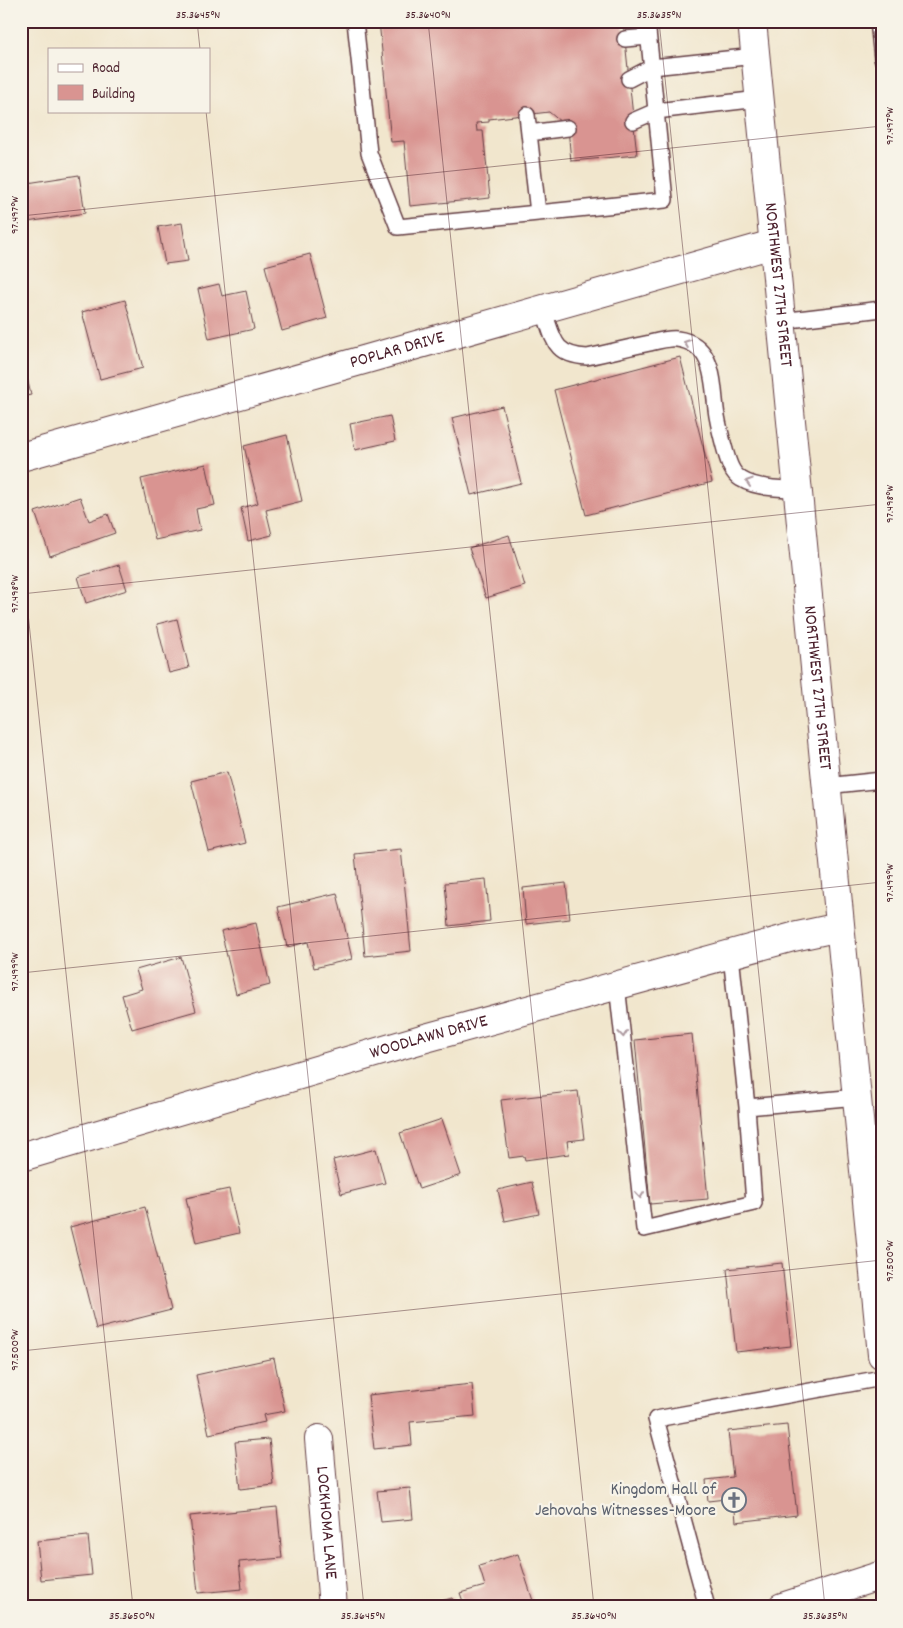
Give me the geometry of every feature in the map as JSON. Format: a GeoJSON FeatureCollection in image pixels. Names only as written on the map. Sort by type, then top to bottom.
{"type":"FeatureCollection","features":[{"type":"Feature","properties":{"kind":"street","name":"NORTHWEST 27TH STREET"},"geometry":{"type":"LineString","coordinates":[[752,21],[882,1355]]}},
{"type":"Feature","properties":{"kind":"street","name":"POPLAR DRIVE"},"geometry":{"type":"LineString","coordinates":[[21,457],[773,244]]}},
{"type":"Feature","properties":{"kind":"street","name":"WOODLAWN DRIVE"},"geometry":{"type":"LineString","coordinates":[[21,1157],[422,1039],[793,937],[840,927]]}},
{"type":"Feature","properties":{"kind":"street","name":"LOCKHOMA LANE"},"geometry":{"type":"LineString","coordinates":[[319,1439],[333,1607]]}},
{"type":"Feature","properties":{"kind":"street"},"geometry":{"type":"LineString","coordinates":[[782,1607],[882,1575]]}},
{"type":"Feature","properties":{"kind":"lane"},"geometry":{"type":"LineString","coordinates":[[355,21],[369,153],[398,227],[664,200],[647,21]]}},
{"type":"Feature","properties":{"kind":"lane"},"geometry":{"type":"LineString","coordinates":[[878,21],[882,59]]}},
{"type":"Feature","properties":{"kind":"lane"},"geometry":{"type":"LineString","coordinates":[[625,39],[648,37]]}},
{"type":"Feature","properties":{"kind":"lane"},"geometry":{"type":"LineString","coordinates":[[629,79],[652,67],[755,56]]}},
{"type":"Feature","properties":{"kind":"lane"},"geometry":{"type":"LineString","coordinates":[[633,121],[656,111],[759,100]]}},
{"type":"Feature","properties":{"kind":"lane"},"geometry":{"type":"LineString","coordinates":[[527,115],[538,213]]}},
{"type":"Feature","properties":{"kind":"lane"},"geometry":{"type":"LineString","coordinates":[[529,133],[568,128]]}},
{"type":"Feature","properties":{"kind":"lane"},"geometry":{"type":"LineString","coordinates":[[543,309],[555,343],[563,352],[576,356],[587,357],[659,341],[677,339],[694,345],[704,354],[710,366],[717,417],[729,464],[734,472],[741,480],[752,483],[772,488],[797,489]]}},
{"type":"Feature","properties":{"kind":"lane"},"geometry":{"type":"LineString","coordinates":[[781,321],[882,309]]}},
{"type":"Feature","properties":{"kind":"lane"},"geometry":{"type":"LineString","coordinates":[[826,786],[882,780]]}},
{"type":"Feature","properties":{"kind":"lane"},"geometry":{"type":"LineString","coordinates":[[617,985],[644,1229],[754,1203],[747,1107],[731,955]]}},
{"type":"Feature","properties":{"kind":"lane"},"geometry":{"type":"LineString","coordinates":[[747,1107],[857,1097]]}},
{"type":"Feature","properties":{"kind":"lane"},"geometry":{"type":"LineString","coordinates":[[707,1607],[656,1419],[882,1378]]}},
{"type":"Feature","properties":{"kind":"building"},"geometry":{"type":"Polygon","coordinates":[[[379,21],[623,21],[637,155],[571,161],[568,128],[549,112],[489,119],[489,122],[476,123],[477,131],[483,131],[490,198],[410,206],[404,141],[391,142],[379,21]]]}},
{"type":"Feature","properties":{"kind":"building"},"geometry":{"type":"Polygon","coordinates":[[[79,175],[85,213],[21,223],[21,184],[79,175]]]}},
{"type":"Feature","properties":{"kind":"building"},"geometry":{"type":"Polygon","coordinates":[[[182,223],[188,261],[165,264],[158,227],[182,223]]]}},
{"type":"Feature","properties":{"kind":"building"},"geometry":{"type":"Polygon","coordinates":[[[310,254],[327,318],[282,331],[265,266],[310,254]]]}},
{"type":"Feature","properties":{"kind":"building"},"geometry":{"type":"Polygon","coordinates":[[[219,284],[222,296],[246,291],[254,329],[209,339],[198,289],[219,284]]]}},
{"type":"Feature","properties":{"kind":"building"},"geometry":{"type":"Polygon","coordinates":[[[125,300],[143,368],[100,379],[82,312],[125,300]]]}},
{"type":"Feature","properties":{"kind":"building"},"geometry":{"type":"Polygon","coordinates":[[[21,352],[31,395],[21,397],[21,352]]]}},
{"type":"Feature","properties":{"kind":"building"},"geometry":{"type":"Polygon","coordinates":[[[680,357],[712,482],[586,515],[554,390],[680,357]]]}},
{"type":"Feature","properties":{"kind":"building"},"geometry":{"type":"Polygon","coordinates":[[[502,406],[521,483],[471,495],[452,418],[502,406]]]}},
{"type":"Feature","properties":{"kind":"building"},"geometry":{"type":"Polygon","coordinates":[[[390,416],[395,441],[355,450],[350,424],[390,416]]]}},
{"type":"Feature","properties":{"kind":"building"},"geometry":{"type":"Polygon","coordinates":[[[287,435],[302,501],[266,510],[272,535],[248,541],[241,508],[258,503],[244,446],[287,435]]]}},
{"type":"Feature","properties":{"kind":"building"},"geometry":{"type":"Polygon","coordinates":[[[206,464],[215,505],[196,509],[200,530],[155,540],[141,479],[206,464]]]}},
{"type":"Feature","properties":{"kind":"building"},"geometry":{"type":"Polygon","coordinates":[[[80,497],[89,521],[108,514],[115,533],[50,556],[35,512],[80,497]]]}},
{"type":"Feature","properties":{"kind":"building"},"geometry":{"type":"Polygon","coordinates":[[[509,535],[525,586],[486,598],[469,548],[509,535]]]}},
{"type":"Feature","properties":{"kind":"building"},"geometry":{"type":"Polygon","coordinates":[[[119,565],[127,590],[86,603],[78,577],[119,565]]]}},
{"type":"Feature","properties":{"kind":"building"},"geometry":{"type":"Polygon","coordinates":[[[177,619],[189,668],[169,673],[157,624],[177,619]]]}},
{"type":"Feature","properties":{"kind":"building"},"geometry":{"type":"Polygon","coordinates":[[[227,772],[245,843],[209,852],[191,781],[227,772]]]}},
{"type":"Feature","properties":{"kind":"building"},"geometry":{"type":"Polygon","coordinates":[[[401,849],[411,951],[365,956],[355,854],[401,849]]]}},
{"type":"Feature","properties":{"kind":"building"},"geometry":{"type":"Polygon","coordinates":[[[486,879],[490,921],[449,926],[445,883],[486,879]]]}},
{"type":"Feature","properties":{"kind":"building"},"geometry":{"type":"Polygon","coordinates":[[[566,883],[570,919],[526,924],[523,888],[566,883]]]}},
{"type":"Feature","properties":{"kind":"building"},"geometry":{"type":"Polygon","coordinates":[[[337,893],[352,959],[314,968],[308,942],[287,947],[278,907],[337,893]]]}},
{"type":"Feature","properties":{"kind":"building"},"geometry":{"type":"Polygon","coordinates":[[[256,923],[270,985],[236,994],[221,931],[256,923]]]}},
{"type":"Feature","properties":{"kind":"building"},"geometry":{"type":"Polygon","coordinates":[[[181,957],[196,1011],[132,1029],[122,995],[142,989],[136,970],[181,957]]]}},
{"type":"Feature","properties":{"kind":"building"},"geometry":{"type":"Polygon","coordinates":[[[692,1034],[708,1199],[650,1204],[635,1040],[692,1034]]]}},
{"type":"Feature","properties":{"kind":"building"},"geometry":{"type":"Polygon","coordinates":[[[578,1091],[584,1139],[567,1141],[569,1154],[525,1160],[524,1156],[509,1158],[501,1100],[578,1091]]]}},
{"type":"Feature","properties":{"kind":"building"},"geometry":{"type":"Polygon","coordinates":[[[442,1119],[461,1175],[419,1189],[400,1133],[442,1119]]]}},
{"type":"Feature","properties":{"kind":"building"},"geometry":{"type":"Polygon","coordinates":[[[376,1149],[385,1183],[341,1194],[333,1160],[376,1149]]]}},
{"type":"Feature","properties":{"kind":"building"},"geometry":{"type":"Polygon","coordinates":[[[532,1182],[539,1214],[505,1221],[498,1190],[532,1182]]]}},
{"type":"Feature","properties":{"kind":"building"},"geometry":{"type":"Polygon","coordinates":[[[229,1189],[239,1233],[196,1243],[186,1198],[229,1189]]]}},
{"type":"Feature","properties":{"kind":"building"},"geometry":{"type":"Polygon","coordinates":[[[145,1207],[171,1310],[96,1329],[70,1227],[145,1207]]]}},
{"type":"Feature","properties":{"kind":"building"},"geometry":{"type":"Polygon","coordinates":[[[782,1263],[791,1346],[736,1352],[727,1269],[782,1263]]]}},
{"type":"Feature","properties":{"kind":"building"},"geometry":{"type":"Polygon","coordinates":[[[274,1358],[285,1411],[263,1415],[265,1422],[209,1434],[196,1375],[274,1358]]]}},
{"type":"Feature","properties":{"kind":"building"},"geometry":{"type":"Polygon","coordinates":[[[472,1384],[475,1416],[410,1422],[412,1445],[374,1449],[368,1395],[472,1384]]]}},
{"type":"Feature","properties":{"kind":"building"},"geometry":{"type":"Polygon","coordinates":[[[787,1425],[797,1515],[736,1522],[734,1498],[708,1501],[706,1480],[733,1477],[728,1431],[787,1425]]]}},
{"type":"Feature","properties":{"kind":"building"},"geometry":{"type":"Polygon","coordinates":[[[269,1439],[274,1485],[240,1489],[235,1442],[269,1439]]]}},
{"type":"Feature","properties":{"kind":"building"},"geometry":{"type":"Polygon","coordinates":[[[410,1488],[413,1519],[381,1522],[377,1491],[410,1488]]]}},
{"type":"Feature","properties":{"kind":"building"},"geometry":{"type":"Polygon","coordinates":[[[277,1507],[282,1558],[239,1562],[242,1589],[198,1593],[190,1516],[277,1507]]]}},
{"type":"Feature","properties":{"kind":"building"},"geometry":{"type":"Polygon","coordinates":[[[88,1536],[92,1575],[41,1580],[37,1541],[88,1536]]]}},
{"type":"Feature","properties":{"kind":"building"},"geometry":{"type":"Polygon","coordinates":[[[518,1554],[535,1607],[465,1607],[460,1593],[485,1586],[479,1566],[518,1554]]]}},
{"type":"Feature","properties":{"kind":"building"},"geometry":{"type":"Polygon","coordinates":[[[452,1598],[455,1607],[423,1607],[423,1606],[452,1598]]]}},
{"type":"Feature","properties":{"kind":"place","name":"Kingdom Hall of Jehovahs Witnesses-Moore"},"geometry":{"type":"Point","coordinates":[734,1500]}}]}
